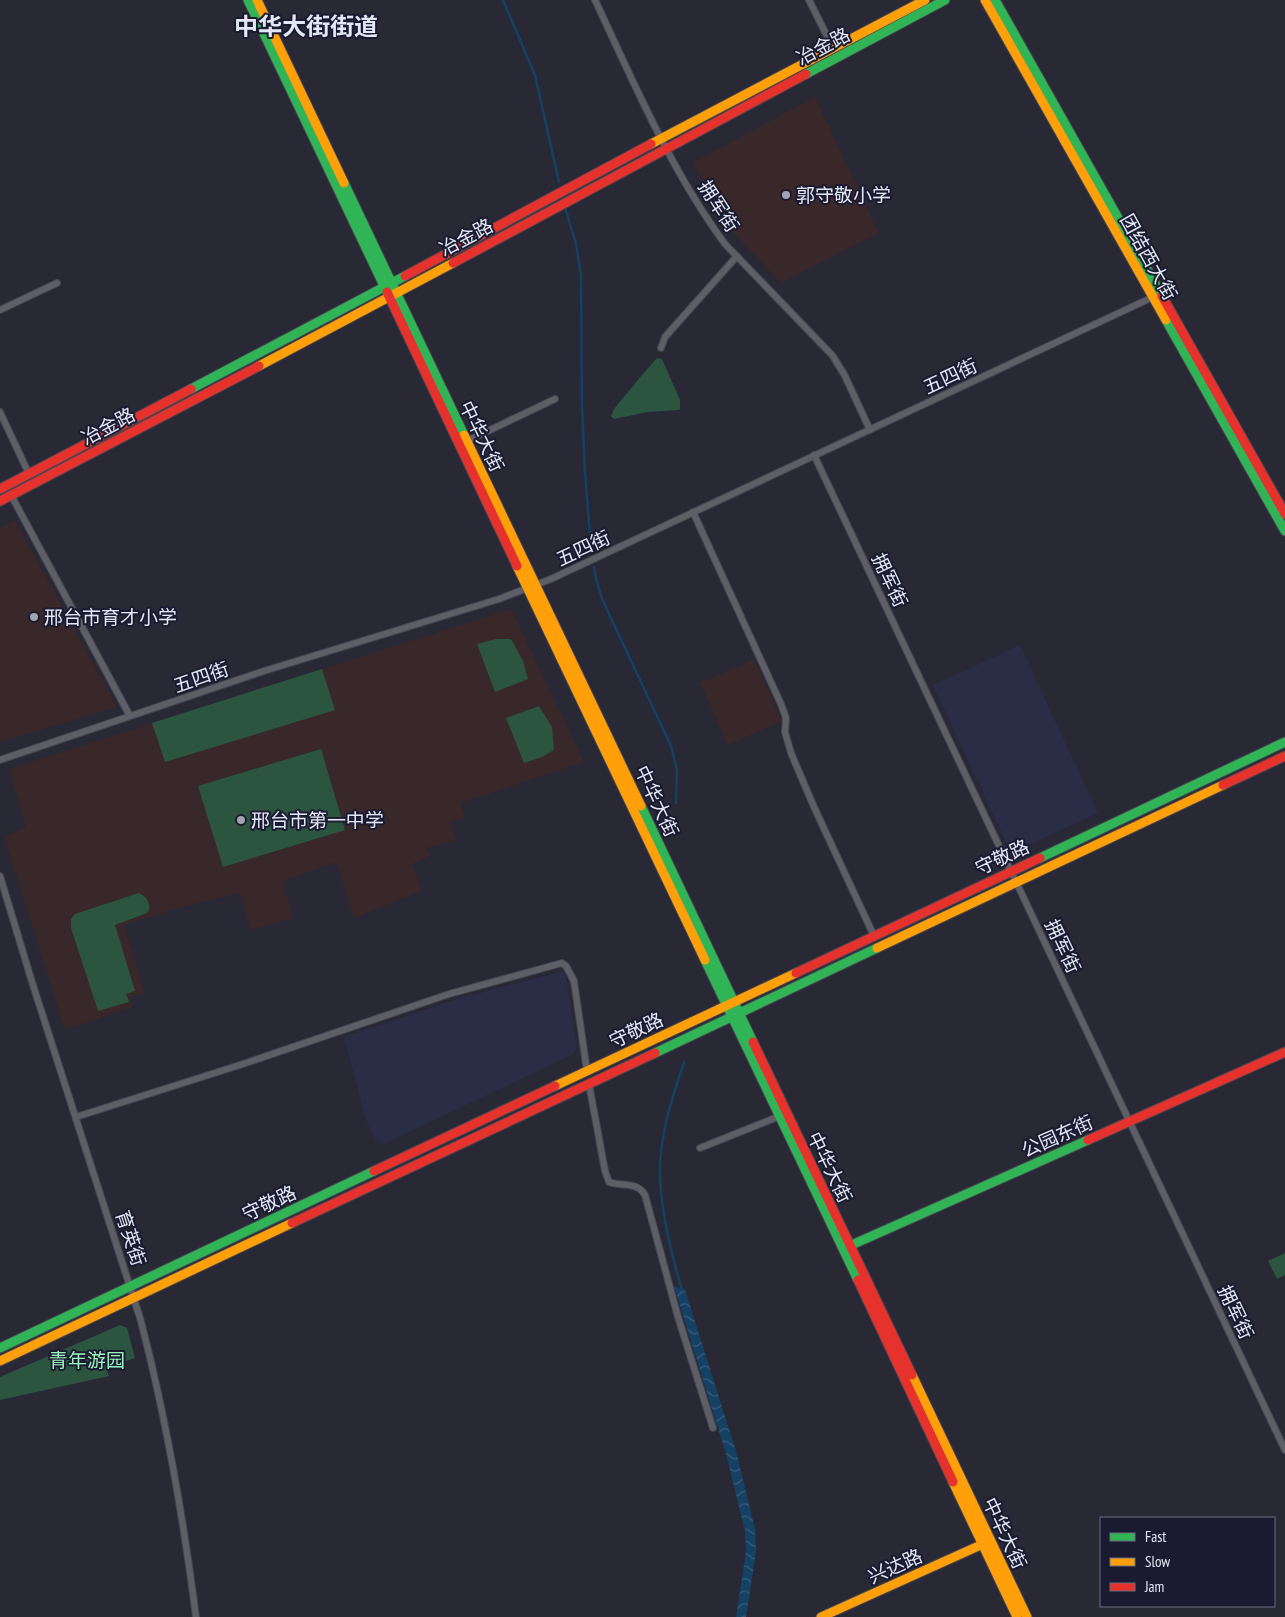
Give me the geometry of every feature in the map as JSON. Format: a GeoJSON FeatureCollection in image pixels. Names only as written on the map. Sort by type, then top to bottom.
{"type":"FeatureCollection","features":[{"type":"Feature","properties":{"kind":"street","name":"中华大街"},"geometry":{"type":"LineString","coordinates":[[248,0],[388,286],[467,441],[532,587]]}},
{"type":"Feature","properties":{"kind":"street","name":"中华大街"},"geometry":{"type":"LineString","coordinates":[[257,0],[388,286]]}},
{"type":"Feature","properties":{"kind":"street","name":"拥军街"},"geometry":{"type":"LineString","coordinates":[[595,0],[661,139],[712,226],[725,244],[832,355],[844,374],[870,430]]}},
{"type":"Feature","properties":{"kind":"street"},"geometry":{"type":"LineString","coordinates":[[809,0],[834,48]]}},
{"type":"Feature","properties":{"kind":"street","name":"冶金路"},"geometry":{"type":"LineString","coordinates":[[0,489],[388,286],[925,0]]}},
{"type":"Feature","properties":{"kind":"street","name":"冶金路"},"geometry":{"type":"LineString","coordinates":[[0,501],[393,295],[945,0]]}},
{"type":"Feature","properties":{"kind":"street","name":"团结西大街"},"geometry":{"type":"LineString","coordinates":[[985,0],[1285,531]]}},
{"type":"Feature","properties":{"kind":"street","name":"团结西大街"},"geometry":{"type":"LineString","coordinates":[[995,0],[1285,514]]}},
{"type":"Feature","properties":{"kind":"street"},"geometry":{"type":"LineString","coordinates":[[661,348],[665,337],[737,256]]}},
{"type":"Feature","properties":{"kind":"street"},"geometry":{"type":"LineString","coordinates":[[0,310],[57,284]]}},
{"type":"Feature","properties":{"kind":"street","name":"中华大街"},"geometry":{"type":"LineString","coordinates":[[393,295],[730,1004],[1026,1617]]}},
{"type":"Feature","properties":{"kind":"street","name":"五四街"},"geometry":{"type":"LineString","coordinates":[[0,760],[264,671],[499,599],[532,587],[1153,297]]}},
{"type":"Feature","properties":{"kind":"street"},"geometry":{"type":"LineString","coordinates":[[467,441],[555,399]]}},
{"type":"Feature","properties":{"kind":"street"},"geometry":{"type":"LineString","coordinates":[[0,412],[29,474]]}},
{"type":"Feature","properties":{"kind":"street","name":"拥军街"},"geometry":{"type":"LineString","coordinates":[[814,456],[1285,1450]]}},
{"type":"Feature","properties":{"kind":"street"},"geometry":{"type":"LineString","coordinates":[[11,495],[130,716]]}},
{"type":"Feature","properties":{"kind":"street"},"geometry":{"type":"LineString","coordinates":[[693,512],[781,704],[786,718],[785,732],[791,753],[874,936]]}},
{"type":"Feature","properties":{"kind":"street","name":"守敬路"},"geometry":{"type":"LineString","coordinates":[[1,1345],[1285,742]]}},
{"type":"Feature","properties":{"kind":"street","name":"守敬路"},"geometry":{"type":"LineString","coordinates":[[2,1360],[1285,756]]}},
{"type":"Feature","properties":{"kind":"street","name":"育英街"},"geometry":{"type":"LineString","coordinates":[[0,876],[134,1298],[153,1369],[173,1466],[196,1617]]}},
{"type":"Feature","properties":{"kind":"street"},"geometry":{"type":"LineString","coordinates":[[76,1117],[243,1064],[440,997],[562,963],[566,966],[574,981],[586,1071]]}},
{"type":"Feature","properties":{"kind":"street","name":"中华大街"},"geometry":{"type":"LineString","coordinates":[[736,1015],[780,1116],[847,1247],[1017,1617]]}},
{"type":"Feature","properties":{"kind":"street","name":"公园东街"},"geometry":{"type":"LineString","coordinates":[[847,1247],[1285,1052]]}},
{"type":"Feature","properties":{"kind":"street"},"geometry":{"type":"LineString","coordinates":[[589,1084],[606,1176],[609,1182],[615,1184],[634,1185],[641,1189],[645,1195],[678,1317],[713,1428]]}},
{"type":"Feature","properties":{"kind":"street"},"geometry":{"type":"LineString","coordinates":[[700,1148],[780,1116]]}},
{"type":"Feature","properties":{"kind":"street"},"geometry":{"type":"LineString","coordinates":[[1,1345],[2,1360]]}},
{"type":"Feature","properties":{"kind":"street","name":"兴达路"},"geometry":{"type":"LineString","coordinates":[[821,1617],[983,1544]]}},
{"type":"Feature","properties":{"kind":"shaded area","name":"郭守敬小学"},"geometry":{"type":"Polygon","coordinates":[[[815,97],[879,233],[781,283],[728,227],[693,162],[815,97]]]}},
{"type":"Feature","properties":{"kind":"shaded area","name":"邢台市育才小学"},"geometry":{"type":"Polygon","coordinates":[[[15,520],[117,707],[0,742],[0,528],[15,520]]]}},
{"type":"Feature","properties":{"kind":"shaded area","name":"邢台市第一中学"},"geometry":{"type":"Polygon","coordinates":[[[511,609],[584,762],[461,803],[465,818],[450,822],[456,840],[427,848],[430,856],[412,864],[422,891],[354,918],[336,862],[283,881],[293,918],[250,930],[240,893],[186,906],[124,925],[145,993],[130,997],[132,1007],[65,1030],[4,837],[26,827],[9,769],[511,609]]]}},
{"type":"Feature","properties":{"kind":"shaded area"},"geometry":{"type":"Polygon","coordinates":[[[1020,645],[1098,813],[1011,853],[933,685],[1020,645]]]}},
{"type":"Feature","properties":{"kind":"shaded area"},"geometry":{"type":"Polygon","coordinates":[[[754,659],[782,721],[728,745],[700,683],[754,659]]]}},
{"type":"Feature","properties":{"kind":"shaded area"},"geometry":{"type":"Polygon","coordinates":[[[563,971],[566,977],[577,1046],[574,1054],[382,1145],[372,1135],[365,1117],[344,1037],[457,999],[563,971]]]}},
{"type":"Feature","properties":{"kind":"green space"},"geometry":{"type":"Polygon","coordinates":[[[657,358],[662,359],[680,400],[680,409],[648,412],[614,419],[611,416],[614,409],[657,358]]]}},
{"type":"Feature","properties":{"kind":"green space"},"geometry":{"type":"Polygon","coordinates":[[[496,639],[511,639],[523,661],[528,679],[495,692],[477,644],[496,639]]]}},
{"type":"Feature","properties":{"kind":"green space"},"geometry":{"type":"Polygon","coordinates":[[[322,669],[335,710],[165,762],[152,723],[322,669]]]}},
{"type":"Feature","properties":{"kind":"green space"},"geometry":{"type":"Polygon","coordinates":[[[539,706],[552,727],[554,750],[542,757],[524,763],[506,718],[539,706]]]}},
{"type":"Feature","properties":{"kind":"green space"},"geometry":{"type":"Polygon","coordinates":[[[321,749],[345,830],[223,867],[198,786],[321,749]]]}},
{"type":"Feature","properties":{"kind":"green space"},"geometry":{"type":"Polygon","coordinates":[[[139,893],[148,902],[149,910],[147,913],[115,925],[135,991],[126,994],[129,1002],[98,1011],[71,928],[71,919],[75,914],[139,893]]]}},
{"type":"Feature","properties":{"kind":"green space"},"geometry":{"type":"Polygon","coordinates":[[[1285,1253],[1285,1275],[1277,1279],[1268,1261],[1285,1253]]]}},
{"type":"Feature","properties":{"kind":"green space","name":"青年游园"},"geometry":{"type":"Polygon","coordinates":[[[120,1325],[127,1328],[135,1358],[106,1368],[109,1376],[0,1400],[0,1377],[120,1325]]]}},
{"type":"Feature","properties":{"kind":"water"},"geometry":{"type":"Polygon","coordinates":[[[674,1286],[685,1290],[736,1451],[755,1529],[756,1552],[746,1617],[736,1617],[746,1552],[745,1531],[726,1454],[674,1286]]]}},
{"type":"Feature","properties":{"kind":"waterway"},"geometry":{"type":"LineString","coordinates":[[503,0],[535,75],[559,182]]}},
{"type":"Feature","properties":{"kind":"waterway"},"geometry":{"type":"LineString","coordinates":[[565,207],[576,244],[581,275],[582,406],[591,546]]}},
{"type":"Feature","properties":{"kind":"waterway"},"geometry":{"type":"LineString","coordinates":[[594,567],[602,599],[671,746],[677,770],[676,803]]}},
{"type":"Feature","properties":{"kind":"waterway"},"geometry":{"type":"LineString","coordinates":[[682,1290],[667,1231],[660,1185],[660,1170],[665,1129],[684,1062]]}},
{"type":"Feature","properties":{"kind":"traffic: fast"},"geometry":{"type":"LineString","coordinates":[[248,0],[387,292]]}},
{"type":"Feature","properties":{"kind":"traffic: fast"},"geometry":{"type":"LineString","coordinates":[[806,74],[945,0]]}},
{"type":"Feature","properties":{"kind":"traffic: fast"},"geometry":{"type":"LineString","coordinates":[[995,0],[1162,296]]}},
{"type":"Feature","properties":{"kind":"traffic: fast"},"geometry":{"type":"LineString","coordinates":[[344,183],[464,435]]}},
{"type":"Feature","properties":{"kind":"traffic: fast"},"geometry":{"type":"LineString","coordinates":[[191,389],[405,276]]}},
{"type":"Feature","properties":{"kind":"traffic: fast"},"geometry":{"type":"LineString","coordinates":[[1166,320],[1285,531]]}},
{"type":"Feature","properties":{"kind":"traffic: fast"},"geometry":{"type":"LineString","coordinates":[[1040,858],[1285,742]]}},
{"type":"Feature","properties":{"kind":"traffic: fast"},"geometry":{"type":"LineString","coordinates":[[641,806],[753,1042]]}},
{"type":"Feature","properties":{"kind":"traffic: fast"},"geometry":{"type":"LineString","coordinates":[[655,1053],[877,948]]}},
{"type":"Feature","properties":{"kind":"traffic: fast"},"geometry":{"type":"LineString","coordinates":[[705,960],[858,1280]]}},
{"type":"Feature","properties":{"kind":"traffic: fast"},"geometry":{"type":"LineString","coordinates":[[847,1247],[1088,1140]]}},
{"type":"Feature","properties":{"kind":"traffic: fast"},"geometry":{"type":"LineString","coordinates":[[0,1348],[374,1171]]}},
{"type":"Feature","properties":{"kind":"traffic: slow"},"geometry":{"type":"LineString","coordinates":[[257,0],[344,183]]}},
{"type":"Feature","properties":{"kind":"traffic: slow"},"geometry":{"type":"LineString","coordinates":[[651,144],[925,0]]}},
{"type":"Feature","properties":{"kind":"traffic: slow"},"geometry":{"type":"LineString","coordinates":[[985,0],[1166,320]]}},
{"type":"Feature","properties":{"kind":"traffic: slow"},"geometry":{"type":"LineString","coordinates":[[259,366],[453,263]]}},
{"type":"Feature","properties":{"kind":"traffic: slow"},"geometry":{"type":"LineString","coordinates":[[464,435],[641,806]]}},
{"type":"Feature","properties":{"kind":"traffic: slow"},"geometry":{"type":"LineString","coordinates":[[517,566],[705,960]]}},
{"type":"Feature","properties":{"kind":"traffic: slow"},"geometry":{"type":"LineString","coordinates":[[877,948],[1223,785]]}},
{"type":"Feature","properties":{"kind":"traffic: slow"},"geometry":{"type":"LineString","coordinates":[[555,1086],[796,973]]}},
{"type":"Feature","properties":{"kind":"traffic: slow"},"geometry":{"type":"LineString","coordinates":[[0,1361],[292,1223]]}},
{"type":"Feature","properties":{"kind":"traffic: slow"},"geometry":{"type":"LineString","coordinates":[[912,1375],[1027,1617]]}},
{"type":"Feature","properties":{"kind":"traffic: slow"},"geometry":{"type":"LineString","coordinates":[[953,1482],[1017,1617]]}},
{"type":"Feature","properties":{"kind":"traffic: slow"},"geometry":{"type":"LineString","coordinates":[[821,1617],[983,1544]]}},
{"type":"Feature","properties":{"kind":"traffic: jam"},"geometry":{"type":"LineString","coordinates":[[453,263],[806,74]]}},
{"type":"Feature","properties":{"kind":"traffic: jam"},"geometry":{"type":"LineString","coordinates":[[405,276],[651,144]]}},
{"type":"Feature","properties":{"kind":"traffic: jam"},"geometry":{"type":"LineString","coordinates":[[387,292],[517,566]]}},
{"type":"Feature","properties":{"kind":"traffic: jam"},"geometry":{"type":"LineString","coordinates":[[1162,296],[1285,514]]}},
{"type":"Feature","properties":{"kind":"traffic: jam"},"geometry":{"type":"LineString","coordinates":[[0,501],[259,366]]}},
{"type":"Feature","properties":{"kind":"traffic: jam"},"geometry":{"type":"LineString","coordinates":[[0,489],[191,389]]}},
{"type":"Feature","properties":{"kind":"traffic: jam"},"geometry":{"type":"LineString","coordinates":[[1223,785],[1285,756]]}},
{"type":"Feature","properties":{"kind":"traffic: jam"},"geometry":{"type":"LineString","coordinates":[[796,973],[1040,858]]}},
{"type":"Feature","properties":{"kind":"traffic: jam"},"geometry":{"type":"LineString","coordinates":[[753,1042],[912,1375]]}},
{"type":"Feature","properties":{"kind":"traffic: jam"},"geometry":{"type":"LineString","coordinates":[[1088,1140],[1285,1052]]}},
{"type":"Feature","properties":{"kind":"traffic: jam"},"geometry":{"type":"LineString","coordinates":[[292,1223],[655,1053]]}},
{"type":"Feature","properties":{"kind":"traffic: jam"},"geometry":{"type":"LineString","coordinates":[[374,1171],[555,1086]]}},
{"type":"Feature","properties":{"kind":"traffic: jam"},"geometry":{"type":"LineString","coordinates":[[858,1280],[953,1482]]}},
{"type":"Feature","properties":{"kind":"place","name":"郭守敬小学"},"geometry":{"type":"Point","coordinates":[786,195]}},
{"type":"Feature","properties":{"kind":"place","name":"邢台市育才小学"},"geometry":{"type":"Point","coordinates":[34,617]}},
{"type":"Feature","properties":{"kind":"place","name":"邢台市第一中学"},"geometry":{"type":"Point","coordinates":[241,820]}},
{"type":"Feature","properties":{"kind":"district","name":"中华大街街道"},"geometry":{"type":"Point","coordinates":[306,26]}}]}
